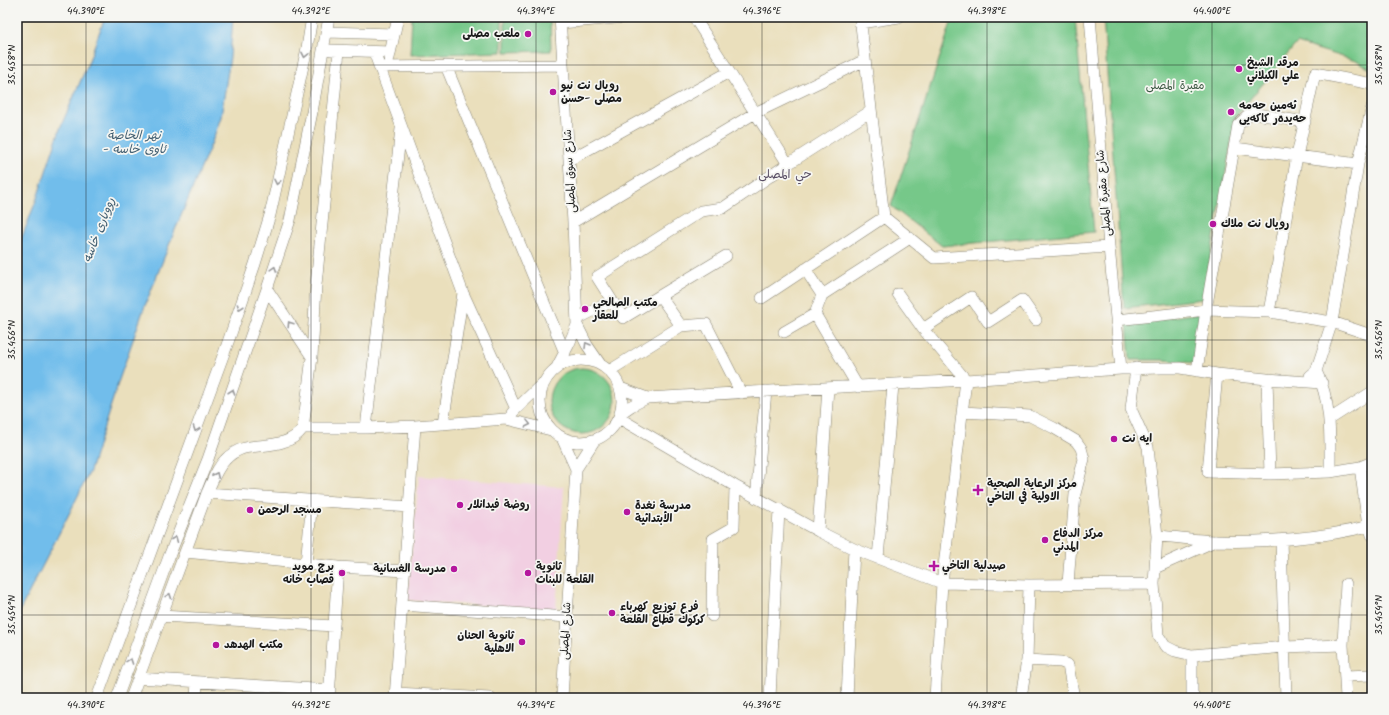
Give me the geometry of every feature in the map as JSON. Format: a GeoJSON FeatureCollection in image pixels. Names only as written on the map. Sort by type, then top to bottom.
{"type":"FeatureCollection","features":[{"type":"Feature","properties":{"kind":"street"},"geometry":{"type":"LineString","coordinates":[[97,698],[225,352],[255,264],[270,215],[307,48],[312,17]]}},
{"type":"Feature","properties":{"kind":"street"},"geometry":{"type":"LineString","coordinates":[[117,698],[170,554],[208,459],[290,220],[324,50],[329,17]]}},
{"type":"Feature","properties":{"kind":"street"},"geometry":{"type":"LineString","coordinates":[[383,67],[390,52],[398,17]]}},
{"type":"Feature","properties":{"kind":"street"},"geometry":{"type":"LineString","coordinates":[[561,20],[627,17]]}},
{"type":"Feature","properties":{"kind":"street"},"geometry":{"type":"LineString","coordinates":[[694,17],[788,164]]}},
{"type":"Feature","properties":{"kind":"street"},"geometry":{"type":"LineString","coordinates":[[899,17],[860,20],[884,217],[934,258],[1109,247]]}},
{"type":"Feature","properties":{"kind":"street","name":"شارع مقبرة المصلى"},"geometry":{"type":"LineString","coordinates":[[1090,17],[1109,247],[1121,369]]}},
{"type":"Feature","properties":{"kind":"street","name":"شارع سوق المصلى"},"geometry":{"type":"LineString","coordinates":[[557,367],[565,353],[576,322],[573,222],[561,20]]}},
{"type":"Feature","properties":{"kind":"street"},"geometry":{"type":"LineString","coordinates":[[327,32],[394,34]]}},
{"type":"Feature","properties":{"kind":"street"},"geometry":{"type":"LineString","coordinates":[[324,50],[390,52]]}},
{"type":"Feature","properties":{"kind":"street"},"geometry":{"type":"LineString","coordinates":[[131,698],[207,493],[219,468],[230,456],[244,448],[284,442],[294,437],[303,428],[312,357],[316,285],[339,51]]}},
{"type":"Feature","properties":{"kind":"street"},"geometry":{"type":"LineString","coordinates":[[374,52],[383,67],[385,82],[463,293],[516,409]]}},
{"type":"Feature","properties":{"kind":"street"},"geometry":{"type":"LineString","coordinates":[[573,222],[755,113],[865,60]]}},
{"type":"Feature","properties":{"kind":"street"},"geometry":{"type":"LineString","coordinates":[[383,67],[563,65]]}},
{"type":"Feature","properties":{"kind":"street"},"geometry":{"type":"LineString","coordinates":[[446,66],[565,353]]}},
{"type":"Feature","properties":{"kind":"street"},"geometry":{"type":"LineString","coordinates":[[569,160],[729,72]]}},
{"type":"Feature","properties":{"kind":"street"},"geometry":{"type":"LineString","coordinates":[[1269,312],[1297,156],[1316,73],[1372,84]]}},
{"type":"Feature","properties":{"kind":"street"},"geometry":{"type":"LineString","coordinates":[[1305,381],[1316,370],[1332,322],[1358,164],[1372,107]]}},
{"type":"Feature","properties":{"kind":"street"},"geometry":{"type":"LineString","coordinates":[[726,256],[623,318],[597,277],[701,211],[723,208],[871,111]]}},
{"type":"Feature","properties":{"kind":"street"},"geometry":{"type":"LineString","coordinates":[[1197,371],[1238,125],[1252,112],[1305,122]]}},
{"type":"Feature","properties":{"kind":"street"},"geometry":{"type":"LineString","coordinates":[[366,428],[401,127]]}},
{"type":"Feature","properties":{"kind":"street"},"geometry":{"type":"LineString","coordinates":[[1235,148],[1358,164]]}},
{"type":"Feature","properties":{"kind":"street"},"geometry":{"type":"LineString","coordinates":[[762,298],[884,217]]}},
{"type":"Feature","properties":{"kind":"street"},"geometry":{"type":"LineString","coordinates":[[784,332],[814,314],[822,295],[910,238]]}},
{"type":"Feature","properties":{"kind":"street"},"geometry":{"type":"LineString","coordinates":[[805,269],[822,295]]}},
{"type":"Feature","properties":{"kind":"street"},"geometry":{"type":"LineString","coordinates":[[267,289],[312,357]]}},
{"type":"Feature","properties":{"kind":"street"},"geometry":{"type":"LineString","coordinates":[[443,424],[463,293]]}},
{"type":"Feature","properties":{"kind":"street"},"geometry":{"type":"LineString","coordinates":[[898,294],[923,328],[966,380],[942,583],[935,698]]}},
{"type":"Feature","properties":{"kind":"street"},"geometry":{"type":"LineString","coordinates":[[660,296],[680,326]]}},
{"type":"Feature","properties":{"kind":"street"},"geometry":{"type":"LineString","coordinates":[[923,328],[971,297],[988,322],[1022,300],[1036,320]]}},
{"type":"Feature","properties":{"kind":"street"},"geometry":{"type":"LineString","coordinates":[[576,322],[612,301]]}},
{"type":"Feature","properties":{"kind":"street"},"geometry":{"type":"LineString","coordinates":[[1117,320],[1206,310],[1269,312],[1332,322],[1371,333]]}},
{"type":"Feature","properties":{"kind":"street"},"geometry":{"type":"LineString","coordinates":[[814,314],[858,386]]}},
{"type":"Feature","properties":{"kind":"street","name":"شارع سوق المصلى"},"geometry":{"type":"LineString","coordinates":[[576,322],[587,346],[605,368]]}},
{"type":"Feature","properties":{"kind":"street"},"geometry":{"type":"LineString","coordinates":[[605,368],[680,326],[706,324],[740,393]]}},
{"type":"Feature","properties":{"kind":"street"},"geometry":{"type":"LineString","coordinates":[[586,360],[605,368],[616,378],[623,400],[620,415],[613,428],[604,436],[594,441],[583,443],[572,442],[562,438],[551,430],[543,419],[540,407],[540,394],[544,382],[549,374],[557,367],[571,361],[586,360]]}},
{"type":"Feature","properties":{"kind":"street"},"geometry":{"type":"LineString","coordinates":[[1136,368],[1131,409],[1148,447],[1156,536],[1154,584],[1158,635],[1165,646],[1175,651],[1192,655],[1284,647],[1343,644]]}},
{"type":"Feature","properties":{"kind":"street"},"geometry":{"type":"LineString","coordinates":[[620,388],[647,398],[893,385],[1136,368],[1180,368],[1217,374],[1322,383]]}},
{"type":"Feature","properties":{"kind":"street"},"geometry":{"type":"LineString","coordinates":[[1316,370],[1322,383],[1330,419],[1330,472]]}},
{"type":"Feature","properties":{"kind":"street"},"geometry":{"type":"LineString","coordinates":[[1217,374],[1208,472],[1270,474],[1330,472],[1360,468],[1372,462]]}},
{"type":"Feature","properties":{"kind":"street"},"geometry":{"type":"LineString","coordinates":[[1267,379],[1270,474]]}},
{"type":"Feature","properties":{"kind":"street"},"geometry":{"type":"LineString","coordinates":[[506,419],[544,382]]}},
{"type":"Feature","properties":{"kind":"street"},"geometry":{"type":"LineString","coordinates":[[878,558],[893,385]]}},
{"type":"Feature","properties":{"kind":"street"},"geometry":{"type":"LineString","coordinates":[[818,531],[828,388]]}},
{"type":"Feature","properties":{"kind":"street"},"geometry":{"type":"LineString","coordinates":[[756,498],[766,391]]}},
{"type":"Feature","properties":{"kind":"street"},"geometry":{"type":"LineString","coordinates":[[1330,419],[1372,392]]}},
{"type":"Feature","properties":{"kind":"street"},"geometry":{"type":"LineString","coordinates":[[620,415],[631,406],[647,398]]}},
{"type":"Feature","properties":{"kind":"street"},"geometry":{"type":"LineString","coordinates":[[963,412],[1030,416],[1076,441],[1081,448],[1084,459],[1075,494],[1068,584]]}},
{"type":"Feature","properties":{"kind":"street"},"geometry":{"type":"LineString","coordinates":[[620,415],[735,486],[818,531],[854,548],[942,583],[1029,585],[1154,584]]}},
{"type":"Feature","properties":{"kind":"street"},"geometry":{"type":"LineString","coordinates":[[303,428],[416,426],[506,419],[551,430]]}},
{"type":"Feature","properties":{"kind":"street"},"geometry":{"type":"LineString","coordinates":[[416,426],[396,695],[490,698]]}},
{"type":"Feature","properties":{"kind":"street","name":"شارع المصلى"},"geometry":{"type":"LineString","coordinates":[[562,438],[576,469],[562,698]]}},
{"type":"Feature","properties":{"kind":"street","name":"شارع المصلى"},"geometry":{"type":"LineString","coordinates":[[576,469],[594,441]]}},
{"type":"Feature","properties":{"kind":"street"},"geometry":{"type":"LineString","coordinates":[[1156,536],[1216,541],[1281,540],[1353,530],[1370,524],[1360,468]]}},
{"type":"Feature","properties":{"kind":"street"},"geometry":{"type":"LineString","coordinates":[[712,616],[713,539],[734,526],[735,486]]}},
{"type":"Feature","properties":{"kind":"street"},"geometry":{"type":"LineString","coordinates":[[207,493],[410,507]]}},
{"type":"Feature","properties":{"kind":"street"},"geometry":{"type":"LineString","coordinates":[[306,564],[312,500]]}},
{"type":"Feature","properties":{"kind":"street"},"geometry":{"type":"LineString","coordinates":[[770,698],[779,509]]}},
{"type":"Feature","properties":{"kind":"street"},"geometry":{"type":"LineString","coordinates":[[1281,540],[1286,698]]}},
{"type":"Feature","properties":{"kind":"street"},"geometry":{"type":"LineString","coordinates":[[1155,568],[1216,541]]}},
{"type":"Feature","properties":{"kind":"street"},"geometry":{"type":"LineString","coordinates":[[847,698],[854,548]]}},
{"type":"Feature","properties":{"kind":"street"},"geometry":{"type":"LineString","coordinates":[[185,552],[338,567],[405,571]]}},
{"type":"Feature","properties":{"kind":"street"},"geometry":{"type":"LineString","coordinates":[[138,678],[264,686],[329,694],[338,567]]}},
{"type":"Feature","properties":{"kind":"street"},"geometry":{"type":"LineString","coordinates":[[1346,584],[1343,644],[1346,698]]}},
{"type":"Feature","properties":{"kind":"street"},"geometry":{"type":"LineString","coordinates":[[1021,698],[1027,660],[1029,585]]}},
{"type":"Feature","properties":{"kind":"street"},"geometry":{"type":"LineString","coordinates":[[402,605],[567,617]]}},
{"type":"Feature","properties":{"kind":"street"},"geometry":{"type":"LineString","coordinates":[[161,616],[334,626]]}},
{"type":"Feature","properties":{"kind":"street"},"geometry":{"type":"LineString","coordinates":[[1192,655],[1192,693],[1194,698]]}},
{"type":"Feature","properties":{"kind":"street"},"geometry":{"type":"LineString","coordinates":[[1027,660],[1061,662],[1068,665],[1074,698]]}},
{"type":"Feature","properties":{"kind":"street"},"geometry":{"type":"LineString","coordinates":[[1345,676],[1372,675]]}},
{"type":"Feature","properties":{"kind":"street"},"geometry":{"type":"LineString","coordinates":[[196,698],[197,682]]}},
{"type":"Feature","properties":{"kind":"street"},"geometry":{"type":"LineString","coordinates":[[263,698],[264,686]]}},
{"type":"Feature","properties":{"kind":"shaded area"},"geometry":{"type":"Polygon","coordinates":[[[419,476],[564,487],[556,611],[407,600],[419,476]]]}},
{"type":"Feature","properties":{"kind":"green space"},"geometry":{"type":"Polygon","coordinates":[[[412,17],[502,17],[502,52],[410,55],[412,17]]]}},
{"type":"Feature","properties":{"kind":"green space","name":"ملعب مصلى"},"geometry":{"type":"Polygon","coordinates":[[[505,17],[550,17],[551,51],[505,52],[505,17]]]}},
{"type":"Feature","properties":{"kind":"green space"},"geometry":{"type":"Polygon","coordinates":[[[953,17],[1075,17],[1094,232],[942,246],[891,206],[953,17]]]}},
{"type":"Feature","properties":{"kind":"green space","name":"مقبرة المصلى"},"geometry":{"type":"Polygon","coordinates":[[[1103,17],[1372,17],[1372,70],[1356,61],[1297,43],[1236,116],[1203,299],[1124,308],[1103,17]]]}},
{"type":"Feature","properties":{"kind":"green space"},"geometry":{"type":"Polygon","coordinates":[[[1201,313],[1194,363],[1164,360],[1130,360],[1127,323],[1201,313]]]}},
{"type":"Feature","properties":{"kind":"green space"},"geometry":{"type":"Polygon","coordinates":[[[576,368],[588,368],[595,370],[606,377],[613,388],[615,401],[613,414],[606,425],[595,432],[588,434],[576,434],[569,432],[558,425],[551,414],[549,407],[549,395],[551,388],[558,377],[569,370],[576,368]]]}},
{"type":"Feature","properties":{"kind":"water","name":"نهر الخاصة - ئاوی خاسە"},"geometry":{"type":"Polygon","coordinates":[[[105,17],[233,17],[230,57],[221,117],[143,311],[90,471],[17,616],[17,250],[37,198],[61,126],[87,66],[105,17]]]}},
{"type":"Feature","properties":{"kind":"place","name":"ملعب مصلى"},"geometry":{"type":"Point","coordinates":[528,34]}},
{"type":"Feature","properties":{"kind":"place","name":"مرقد الشيخ علي الكيلاني"},"geometry":{"type":"Point","coordinates":[1239,69]}},
{"type":"Feature","properties":{"kind":"place","name":"رويال نت نيو مصلى -حسن"},"geometry":{"type":"Point","coordinates":[553,92]}},
{"type":"Feature","properties":{"kind":"place","name":"ئەمین حەمە حەیدەر کاکەیی"},"geometry":{"type":"Point","coordinates":[1231,112]}},
{"type":"Feature","properties":{"kind":"place","name":"رويال نت ملاك"},"geometry":{"type":"Point","coordinates":[1213,224]}},
{"type":"Feature","properties":{"kind":"place","name":"مكتب الصالحي للعقار"},"geometry":{"type":"Point","coordinates":[585,309]}},
{"type":"Feature","properties":{"kind":"place","name":"ايه نت"},"geometry":{"type":"Point","coordinates":[1114,439]}},
{"type":"Feature","properties":{"kind":"place","name":"مركز الرعاية الصحية الاولية في التاخي"},"geometry":{"type":"Point","coordinates":[978,490]}},
{"type":"Feature","properties":{"kind":"place","name":"روضة فيدانلار"},"geometry":{"type":"Point","coordinates":[460,505]}},
{"type":"Feature","properties":{"kind":"place","name":"مسجد الرحمن"},"geometry":{"type":"Point","coordinates":[250,510]}},
{"type":"Feature","properties":{"kind":"place","name":"مدرسة نغدة الأبتدائية"},"geometry":{"type":"Point","coordinates":[627,512]}},
{"type":"Feature","properties":{"kind":"place","name":"مركز الدفاع المدني"},"geometry":{"type":"Point","coordinates":[1045,540]}},
{"type":"Feature","properties":{"kind":"place","name":"صيدلية التاخي"},"geometry":{"type":"Point","coordinates":[934,566]}},
{"type":"Feature","properties":{"kind":"place","name":"مدرسة الغسانية"},"geometry":{"type":"Point","coordinates":[454,569]}},
{"type":"Feature","properties":{"kind":"place","name":"برج مويد قصاب خانه"},"geometry":{"type":"Point","coordinates":[342,573]}},
{"type":"Feature","properties":{"kind":"place","name":"ثانوية القلعة للبنات"},"geometry":{"type":"Point","coordinates":[528,573]}},
{"type":"Feature","properties":{"kind":"place","name":"فرع توزيع كهرباء كركوك قطاع القلعة"},"geometry":{"type":"Point","coordinates":[612,613]}},
{"type":"Feature","properties":{"kind":"place","name":"ثانوية الحنان الاهلية"},"geometry":{"type":"Point","coordinates":[522,642]}},
{"type":"Feature","properties":{"kind":"place","name":"مكتب الهدهد"},"geometry":{"type":"Point","coordinates":[216,645]}},
{"type":"Feature","properties":{"kind":"district","name":"حي المصلى"},"geometry":{"type":"Point","coordinates":[785,174]}},
{"type":"Feature","properties":{"kind":"water label","name":"ڕووباری خاسە"},"geometry":{"type":"Point","coordinates":[99,230]}}]}
